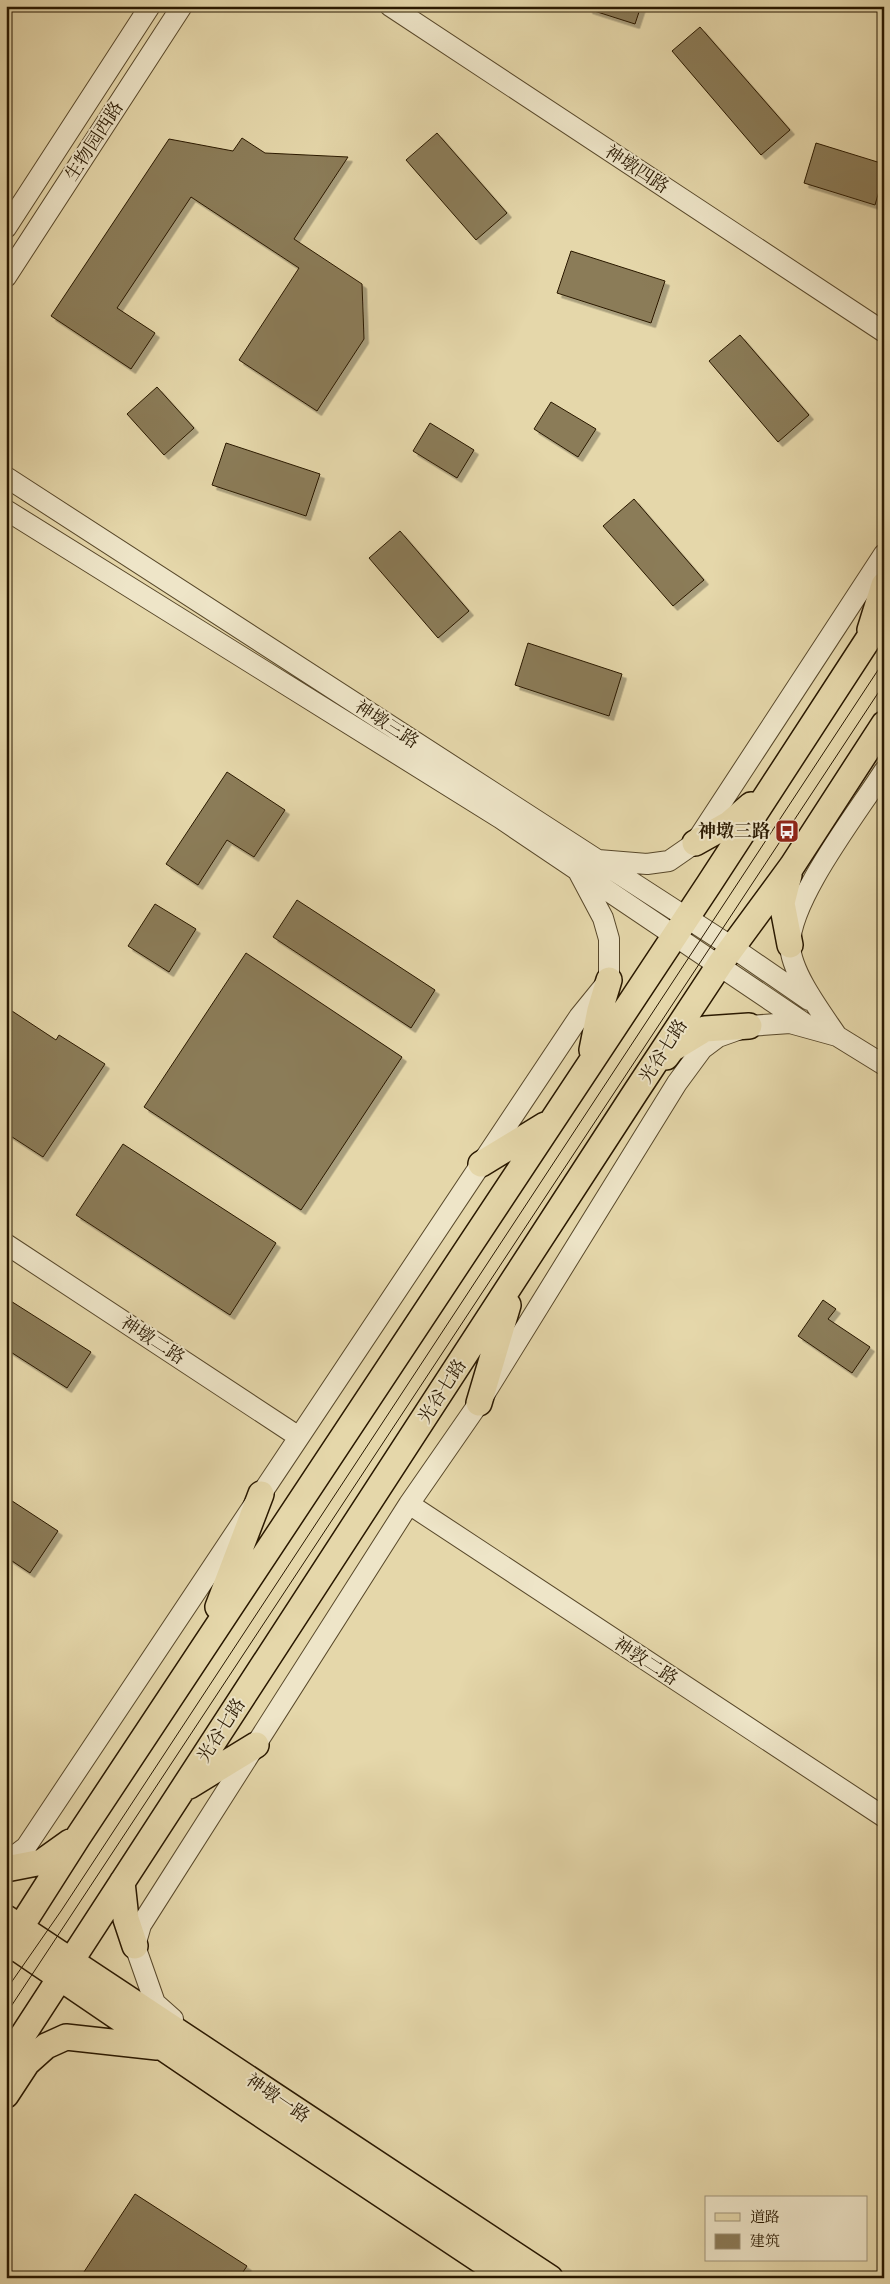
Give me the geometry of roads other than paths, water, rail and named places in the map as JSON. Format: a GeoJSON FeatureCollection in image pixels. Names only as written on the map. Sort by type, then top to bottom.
{"type":"FeatureCollection","features":[{"type":"Feature","properties":{"kind":"main road"},"geometry":{"type":"LineString","coordinates":[[868,640],[884,585]]}},
{"type":"Feature","properties":{"kind":"main road"},"geometry":{"type":"LineString","coordinates":[[10,1936],[78,1837],[552,1121],[884,615]]}},
{"type":"Feature","properties":{"kind":"main road","name":"光谷七路"},"geometry":{"type":"LineString","coordinates":[[6,2061],[635,1093],[726,956],[792,866],[847,784],[884,724]]}},
{"type":"Feature","properties":{"kind":"main road"},"geometry":{"type":"LineString","coordinates":[[847,784],[884,752]]}},
{"type":"Feature","properties":{"kind":"main road"},"geometry":{"type":"LineString","coordinates":[[695,843],[729,824],[774,785]]}},
{"type":"Feature","properties":{"kind":"main road"},"geometry":{"type":"LineString","coordinates":[[790,945],[782,903],[792,866]]}},
{"type":"Feature","properties":{"kind":"main road"},"geometry":{"type":"LineString","coordinates":[[590,1062],[600,1010],[609,980]]}},
{"type":"Feature","properties":{"kind":"main road"},"geometry":{"type":"LineString","coordinates":[[635,1093],[672,1049],[705,1029],[749,1026]]}},
{"type":"Feature","properties":{"kind":"main road"},"geometry":{"type":"LineString","coordinates":[[481,1164],[552,1121]]}},
{"type":"Feature","properties":{"kind":"main road"},"geometry":{"type":"LineString","coordinates":[[479,1403],[515,1279]]}},
{"type":"Feature","properties":{"kind":"main road"},"geometry":{"type":"LineString","coordinates":[[203,1648],[261,1494]]}},
{"type":"Feature","properties":{"kind":"main road"},"geometry":{"type":"LineString","coordinates":[[182,1790],[256,1745]]}},
{"type":"Feature","properties":{"kind":"main road"},"geometry":{"type":"LineString","coordinates":[[6,1869],[42,1862],[78,1837]]}},
{"type":"Feature","properties":{"kind":"main road"},"geometry":{"type":"LineString","coordinates":[[122,1882],[126,1919],[135,1946]]}},
{"type":"Feature","properties":{"kind":"main road","name":"神墩一路"},"geometry":{"type":"LineString","coordinates":[[10,1936],[206,2049],[550,2278]]}},
{"type":"Feature","properties":{"kind":"main road","name":"神墩一路"},"geometry":{"type":"LineString","coordinates":[[66,1969],[161,2047],[507,2278]]}},
{"type":"Feature","properties":{"kind":"main road"},"geometry":{"type":"LineString","coordinates":[[6,2095],[27,2064],[46,2046],[66,2037]]}},
{"type":"Feature","properties":{"kind":"main road"},"geometry":{"type":"LineString","coordinates":[[6,2061],[25,2047],[66,2037],[161,2047]]}},
{"type":"Feature","properties":{"kind":"street","name":"生物园西路"},"geometry":{"type":"LineString","coordinates":[[6,228],[150,6]]}},
{"type":"Feature","properties":{"kind":"street","name":"生物园西路"},"geometry":{"type":"LineString","coordinates":[[6,277],[182,6]]}},
{"type":"Feature","properties":{"kind":"street","name":"神墩四路"},"geometry":{"type":"LineString","coordinates":[[390,6],[884,332]]}},
{"type":"Feature","properties":{"kind":"street","name":"神墩三路"},"geometry":{"type":"LineString","coordinates":[[6,477],[597,860],[680,927]]}},
{"type":"Feature","properties":{"kind":"street","name":"神墩三路"},"geometry":{"type":"LineString","coordinates":[[6,510],[500,818],[578,871],[680,927],[726,956],[817,1005]]}},
{"type":"Feature","properties":{"kind":"street"},"geometry":{"type":"LineString","coordinates":[[597,860],[647,864],[669,861],[695,843],[884,554]]}},
{"type":"Feature","properties":{"kind":"street"},"geometry":{"type":"LineString","coordinates":[[837,1036],[800,978],[790,945],[796,915],[809,886],[884,772]]}},
{"type":"Feature","properties":{"kind":"street"},"geometry":{"type":"LineString","coordinates":[[6,1862],[26,1847],[579,1017],[609,980],[609,939],[603,918],[578,871]]}},
{"type":"Feature","properties":{"kind":"street","name":"神墩三路"},"geometry":{"type":"LineString","coordinates":[[726,956],[813,1030]]}},
{"type":"Feature","properties":{"kind":"street"},"geometry":{"type":"LineString","coordinates":[[206,2049],[155,2003],[135,1946],[141,1925],[409,1504],[479,1403],[677,1083],[702,1049],[718,1037],[749,1026],[790,1023],[837,1036],[884,1065]]}},
{"type":"Feature","properties":{"kind":"street","name":"神墩二路"},"geometry":{"type":"LineString","coordinates":[[6,1244],[299,1437]]}},
{"type":"Feature","properties":{"kind":"street","name":"神敦二路"},"geometry":{"type":"LineString","coordinates":[[409,1504],[884,1817]]}},
{"type":"Feature","properties":{"kind":"tram line"},"geometry":{"type":"LineString","coordinates":[[6,1990],[61,1911],[884,661]]}},
{"type":"Feature","properties":{"kind":"tram line"},"geometry":{"type":"LineString","coordinates":[[6,2014],[884,684]]}},
{"type":"Feature","properties":{"kind":"place","name":"神墩三路"},"geometry":{"type":"Point","coordinates":[787,831]}}]}
